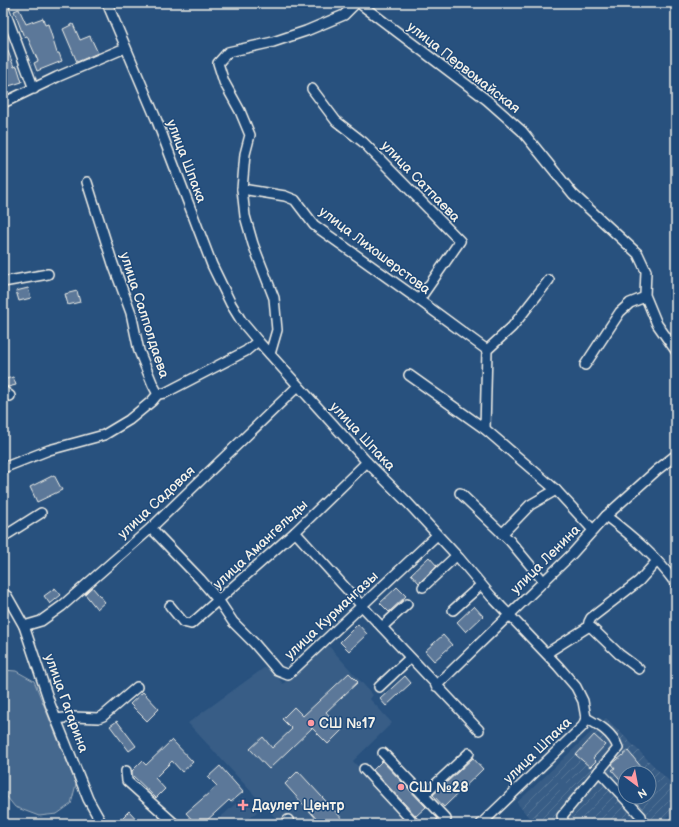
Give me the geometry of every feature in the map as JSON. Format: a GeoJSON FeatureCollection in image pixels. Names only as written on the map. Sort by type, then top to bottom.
{"type":"FeatureCollection","features":[{"type":"Feature","properties":{"kind":"street","name":"улица Шпака"},"geometry":{"type":"LineString","coordinates":[[107,3],[157,121],[212,265],[231,304],[242,322],[367,462],[408,502],[481,585],[558,666],[576,688],[583,701],[586,718],[583,726],[481,824]]}},
{"type":"Feature","properties":{"kind":"street"},"geometry":{"type":"LineString","coordinates":[[270,354],[277,330],[274,298],[253,244],[245,216],[242,189],[245,154],[250,135],[240,111],[224,82],[218,63],[228,52],[273,42],[306,31],[344,15],[356,3]]}},
{"type":"Feature","properties":{"kind":"street","name":"улица Первомайская"},"geometry":{"type":"LineString","coordinates":[[359,3],[487,100],[522,131],[573,194],[638,254],[646,271],[645,297],[657,324],[676,350]]}},
{"type":"Feature","properties":{"kind":"street"},"geometry":{"type":"LineString","coordinates":[[3,6],[34,89]]}},
{"type":"Feature","properties":{"kind":"street"},"geometry":{"type":"LineString","coordinates":[[3,104],[57,77],[125,48]]}},
{"type":"Feature","properties":{"kind":"street","name":"улица Сатпаева"},"geometry":{"type":"LineString","coordinates":[[312,89],[336,121],[363,142],[460,241],[419,300]]}},
{"type":"Feature","properties":{"kind":"street","name":"улица Салполдаева"},"geometry":{"type":"LineString","coordinates":[[87,182],[113,264],[131,313],[140,351],[158,394],[165,393],[246,351],[258,341]]}},
{"type":"Feature","properties":{"kind":"street","name":"улица Лихошерстова"},"geometry":{"type":"LineString","coordinates":[[242,189],[285,196],[295,200],[314,225],[487,350]]}},
{"type":"Feature","properties":{"kind":"street"},"geometry":{"type":"LineString","coordinates":[[3,282],[48,274]]}},
{"type":"Feature","properties":{"kind":"street"},"geometry":{"type":"LineString","coordinates":[[485,429],[487,350],[512,327],[549,280]]}},
{"type":"Feature","properties":{"kind":"street"},"geometry":{"type":"LineString","coordinates":[[586,365],[620,312],[630,303],[645,297]]}},
{"type":"Feature","properties":{"kind":"street"},"geometry":{"type":"LineString","coordinates":[[409,375],[485,429],[556,490],[593,530]]}},
{"type":"Feature","properties":{"kind":"street","name":"улица Садовая"},"geometry":{"type":"LineString","coordinates":[[24,626],[41,621],[62,606],[151,528],[298,386]]}},
{"type":"Feature","properties":{"kind":"street"},"geometry":{"type":"LineString","coordinates":[[3,468],[49,450],[104,435],[129,420],[152,401],[158,394]]}},
{"type":"Feature","properties":{"kind":"street","name":"улица Ленина"},"geometry":{"type":"LineString","coordinates":[[436,686],[572,554],[606,516],[676,455]]}},
{"type":"Feature","properties":{"kind":"street","name":"улица Амангельды"},"geometry":{"type":"LineString","coordinates":[[170,606],[183,622],[191,624],[219,601],[295,532],[367,462]]}},
{"type":"Feature","properties":{"kind":"street"},"geometry":{"type":"LineString","coordinates":[[502,534],[530,505],[556,490]]}},
{"type":"Feature","properties":{"kind":"street"},"geometry":{"type":"LineString","coordinates":[[460,493],[510,541],[544,582]]}},
{"type":"Feature","properties":{"kind":"street"},"geometry":{"type":"LineString","coordinates":[[3,537],[40,513]]}},
{"type":"Feature","properties":{"kind":"street"},"geometry":{"type":"LineString","coordinates":[[606,516],[633,537],[657,560],[665,568],[676,584]]}},
{"type":"Feature","properties":{"kind":"street","name":"улица Курмангазы"},"geometry":{"type":"LineString","coordinates":[[151,528],[200,579],[219,601],[233,622],[254,642],[278,671],[288,675],[437,535]]}},
{"type":"Feature","properties":{"kind":"street"},"geometry":{"type":"LineString","coordinates":[[295,532],[436,686],[479,730]]}},
{"type":"Feature","properties":{"kind":"street"},"geometry":{"type":"LineString","coordinates":[[423,587],[456,556]]}},
{"type":"Feature","properties":{"kind":"street"},"geometry":{"type":"LineString","coordinates":[[546,653],[588,627],[591,618],[639,581],[657,560]]}},
{"type":"Feature","properties":{"kind":"street"},"geometry":{"type":"LineString","coordinates":[[453,610],[481,585]]}},
{"type":"Feature","properties":{"kind":"street","name":"улица Гагарина"},"geometry":{"type":"LineString","coordinates":[[3,593],[7,596],[24,626],[56,719],[88,798],[102,824]]}},
{"type":"Feature","properties":{"kind":"street"},"geometry":{"type":"LineString","coordinates":[[382,627],[407,604]]}},
{"type":"Feature","properties":{"kind":"street"},"geometry":{"type":"LineString","coordinates":[[588,627],[592,628],[619,654],[639,669]]}},
{"type":"Feature","properties":{"kind":"street"},"geometry":{"type":"LineString","coordinates":[[379,687],[410,658]]}},
{"type":"Feature","properties":{"kind":"street"},"geometry":{"type":"LineString","coordinates":[[56,719],[73,717],[98,718],[103,716],[137,687]]}},
{"type":"Feature","properties":{"kind":"street"},"geometry":{"type":"LineString","coordinates":[[564,824],[562,816],[618,748],[616,742],[604,728],[586,718]]}},
{"type":"Feature","properties":{"kind":"street"},"geometry":{"type":"LineString","coordinates":[[383,753],[446,819],[440,824]]}},
{"type":"Feature","properties":{"kind":"street"},"geometry":{"type":"LineString","coordinates":[[424,795],[469,753]]}},
{"type":"Feature","properties":{"kind":"street"},"geometry":{"type":"LineString","coordinates":[[364,769],[415,824]]}},
{"type":"Feature","properties":{"kind":"street"},"geometry":{"type":"LineString","coordinates":[[126,771],[128,781],[175,824]]}},
{"type":"Feature","properties":{"kind":"street"},"geometry":{"type":"LineString","coordinates":[[599,771],[641,816],[642,821],[639,824]]}},
{"type":"Feature","properties":{"kind":"shaded area"},"geometry":{"type":"Polygon","coordinates":[[[327,644],[373,695],[370,699],[392,723],[353,761],[411,824],[281,824],[188,723],[268,665],[283,684],[327,644]]]}},
{"type":"Feature","properties":{"kind":"shaded area"},"geometry":{"type":"Polygon","coordinates":[[[3,670],[16,671],[34,681],[76,784],[71,804],[57,814],[39,816],[15,807],[3,792],[3,670]]]}},
{"type":"Feature","properties":{"kind":"shaded area"},"geometry":{"type":"Polygon","coordinates":[[[606,718],[653,765],[617,765],[617,805],[657,805],[657,769],[676,788],[676,809],[658,824],[534,824],[517,803],[606,718]]]}},
{"type":"Feature","properties":{"kind":"shaded area","name":"Даулет Центр"},"geometry":{"type":"Polygon","coordinates":[[[243,797],[257,812],[243,824],[213,824],[243,797]]]}},
{"type":"Feature","properties":{"kind":"building"},"geometry":{"type":"Polygon","coordinates":[[[19,9],[26,24],[43,18],[45,25],[48,24],[57,53],[59,53],[62,61],[37,71],[34,63],[38,61],[27,36],[24,37],[14,11],[19,9]]]}},
{"type":"Feature","properties":{"kind":"building"},"geometry":{"type":"Polygon","coordinates":[[[73,24],[80,40],[90,36],[98,53],[77,62],[63,29],[73,24]]]}},
{"type":"Feature","properties":{"kind":"building"},"geometry":{"type":"Polygon","coordinates":[[[3,38],[14,67],[17,66],[22,82],[9,86],[3,68],[3,38]]]}},
{"type":"Feature","properties":{"kind":"building"},"geometry":{"type":"Polygon","coordinates":[[[28,288],[31,298],[19,301],[16,291],[28,288]]]}},
{"type":"Feature","properties":{"kind":"building"},"geometry":{"type":"Polygon","coordinates":[[[77,291],[80,302],[68,305],[65,294],[77,291]]]}},
{"type":"Feature","properties":{"kind":"building"},"geometry":{"type":"Polygon","coordinates":[[[13,377],[16,385],[8,387],[5,386],[3,380],[13,377]]]}},
{"type":"Feature","properties":{"kind":"building"},"geometry":{"type":"Polygon","coordinates":[[[54,475],[62,490],[37,502],[30,487],[54,475]]]}},
{"type":"Feature","properties":{"kind":"building"},"geometry":{"type":"Polygon","coordinates":[[[429,557],[437,566],[419,583],[411,574],[429,557]]]}},
{"type":"Feature","properties":{"kind":"building"},"geometry":{"type":"Polygon","coordinates":[[[92,587],[105,602],[97,609],[85,594],[92,587]]]}},
{"type":"Feature","properties":{"kind":"building"},"geometry":{"type":"Polygon","coordinates":[[[397,587],[406,596],[389,612],[380,603],[397,587]]]}},
{"type":"Feature","properties":{"kind":"building"},"geometry":{"type":"Polygon","coordinates":[[[55,588],[61,595],[50,604],[44,596],[55,588]]]}},
{"type":"Feature","properties":{"kind":"building"},"geometry":{"type":"Polygon","coordinates":[[[474,606],[483,616],[466,632],[457,622],[474,606]]]}},
{"type":"Feature","properties":{"kind":"building"},"geometry":{"type":"Polygon","coordinates":[[[358,624],[367,634],[349,651],[340,642],[358,624]]]}},
{"type":"Feature","properties":{"kind":"building"},"geometry":{"type":"Polygon","coordinates":[[[443,635],[452,645],[434,661],[425,651],[443,635]]]}},
{"type":"Feature","properties":{"kind":"building","name":"СШ №17"},"geometry":{"type":"Polygon","coordinates":[[[349,673],[358,682],[326,712],[342,730],[328,744],[312,728],[269,769],[250,749],[263,737],[272,748],[292,729],[282,719],[294,707],[303,716],[349,673]]]}},
{"type":"Feature","properties":{"kind":"building"},"geometry":{"type":"Polygon","coordinates":[[[405,676],[411,683],[386,706],[380,699],[405,676]]]}},
{"type":"Feature","properties":{"kind":"building"},"geometry":{"type":"Polygon","coordinates":[[[143,692],[159,709],[147,721],[130,704],[143,692]]]}},
{"type":"Feature","properties":{"kind":"building"},"geometry":{"type":"Polygon","coordinates":[[[117,721],[136,746],[129,751],[110,726],[117,721]]]}},
{"type":"Feature","properties":{"kind":"building"},"geometry":{"type":"Polygon","coordinates":[[[594,735],[605,745],[593,758],[596,761],[590,767],[576,755],[594,735]]]}},
{"type":"Feature","properties":{"kind":"building"},"geometry":{"type":"Polygon","coordinates":[[[172,740],[193,762],[182,772],[172,761],[155,778],[165,789],[156,798],[132,775],[132,771],[142,761],[146,765],[172,740]]]}},
{"type":"Feature","properties":{"kind":"building"},"geometry":{"type":"Polygon","coordinates":[[[628,751],[640,765],[617,765],[617,776],[612,770],[615,768],[612,764],[628,751]]]}},
{"type":"Feature","properties":{"kind":"building","name":"СШ №28"},"geometry":{"type":"Polygon","coordinates":[[[473,758],[483,769],[444,807],[433,795],[473,758]]]}},
{"type":"Feature","properties":{"kind":"building","name":"СШ №28"},"geometry":{"type":"Polygon","coordinates":[[[382,761],[426,807],[416,816],[373,770],[382,761]]]}},
{"type":"Feature","properties":{"kind":"building"},"geometry":{"type":"Polygon","coordinates":[[[220,766],[243,792],[231,802],[229,800],[203,824],[196,824],[186,813],[217,786],[208,777],[220,766]]]}},
{"type":"Feature","properties":{"kind":"building"},"geometry":{"type":"Polygon","coordinates":[[[298,771],[347,824],[321,824],[285,784],[298,771]]]}},
{"type":"Feature","properties":{"kind":"building"},"geometry":{"type":"Polygon","coordinates":[[[129,811],[141,824],[116,824],[129,811]]]}},
{"type":"Feature","properties":{"kind":"place","name":"СШ №17"},"geometry":{"type":"Point","coordinates":[311,723]}},
{"type":"Feature","properties":{"kind":"place","name":"СШ №28"},"geometry":{"type":"Point","coordinates":[401,787]}},
{"type":"Feature","properties":{"kind":"place","name":"Даулет Центр"},"geometry":{"type":"Point","coordinates":[243,805]}}]}
